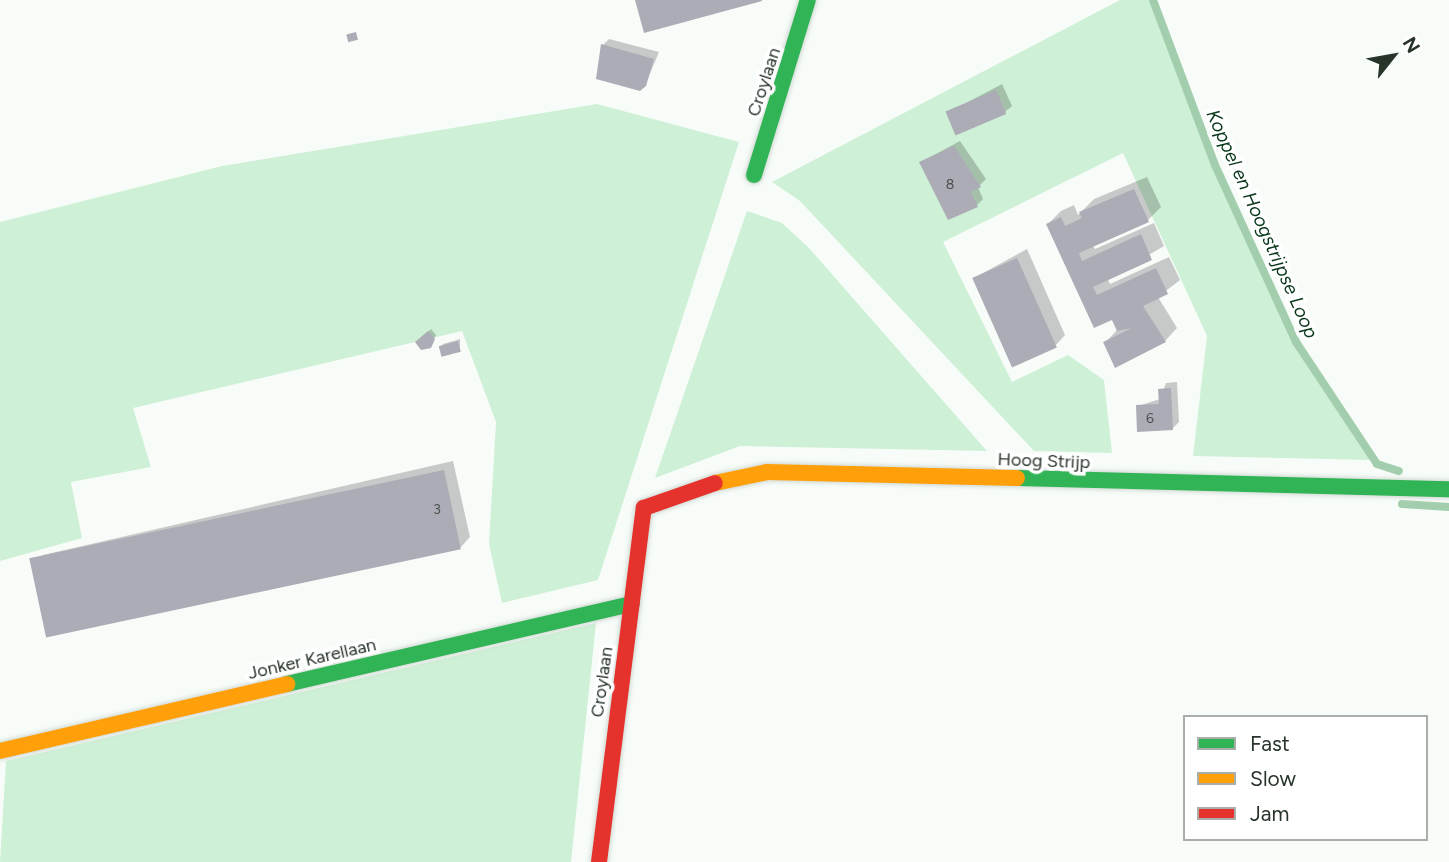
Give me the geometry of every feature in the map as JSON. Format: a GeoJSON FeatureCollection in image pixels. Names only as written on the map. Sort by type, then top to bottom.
{"type":"FeatureCollection","features":[{"type":"Feature","properties":{"kind":"street","name":"Croylaan"},"geometry":{"type":"LineString","coordinates":[[754,176],[808,0]]}},
{"type":"Feature","properties":{"kind":"street","name":"Hoog Strijp"},"geometry":{"type":"LineString","coordinates":[[644,508],[695,487],[767,472],[1449,489]]}},
{"type":"Feature","properties":{"kind":"street","name":"Croylaan"},"geometry":{"type":"LineString","coordinates":[[599,862],[644,508]]}},
{"type":"Feature","properties":{"kind":"street","name":"Jonker Karellaan"},"geometry":{"type":"LineString","coordinates":[[0,751],[632,604]]}},
{"type":"Feature","properties":{"kind":"green space"},"geometry":{"type":"Polygon","coordinates":[[[1120,0],[1154,0],[1231,201],[1318,377],[1371,460],[1193,456],[1207,336],[1123,153],[943,242],[1012,382],[1068,355],[1104,380],[1112,453],[1034,451],[800,201],[772,182],[1120,0]]]}},
{"type":"Feature","properties":{"kind":"green space"},"geometry":{"type":"Polygon","coordinates":[[[597,104],[739,142],[598,580],[502,603],[489,544],[496,422],[462,331],[133,408],[151,467],[71,482],[82,538],[0,561],[0,222],[222,166],[597,104]]]}},
{"type":"Feature","properties":{"kind":"green space"},"geometry":{"type":"Polygon","coordinates":[[[747,211],[782,223],[809,248],[987,451],[740,446],[655,478],[747,211]]]}},
{"type":"Feature","properties":{"kind":"green space"},"geometry":{"type":"Polygon","coordinates":[[[596,623],[571,862],[0,862],[6,761],[596,623]]]}},
{"type":"Feature","properties":{"kind":"building"},"geometry":{"type":"Polygon","coordinates":[[[635,0],[762,0],[762,1],[644,33],[635,0]]]}},
{"type":"Feature","properties":{"kind":"building"},"geometry":{"type":"Polygon","coordinates":[[[356,32],[358,40],[348,42],[346,34],[356,32]]]}},
{"type":"Feature","properties":{"kind":"building"},"geometry":{"type":"Polygon","coordinates":[[[601,44],[654,59],[646,86],[640,91],[596,79],[601,44]]]}},
{"type":"Feature","properties":{"kind":"building"},"geometry":{"type":"Polygon","coordinates":[[[996,90],[1006,114],[956,135],[945,111],[996,90]]]}},
{"type":"Feature","properties":{"kind":"building"},"geometry":{"type":"Polygon","coordinates":[[[954,146],[981,187],[971,192],[978,207],[948,220],[919,162],[954,146]]]}},
{"type":"Feature","properties":{"kind":"building"},"geometry":{"type":"Polygon","coordinates":[[[1134,189],[1149,222],[1079,253],[1082,261],[1141,234],[1152,260],[1093,287],[1097,295],[1156,268],[1168,294],[1143,306],[1166,342],[1115,368],[1103,342],[1132,328],[1117,331],[1112,320],[1094,328],[1046,224],[1061,217],[1065,226],[1082,218],[1079,212],[1134,189]]]}},
{"type":"Feature","properties":{"kind":"building"},"geometry":{"type":"Polygon","coordinates":[[[1017,258],[1057,348],[1012,367],[972,278],[1017,258]]]}},
{"type":"Feature","properties":{"kind":"building"},"geometry":{"type":"Polygon","coordinates":[[[428,331],[435,339],[431,348],[421,350],[415,342],[428,331]]]}},
{"type":"Feature","properties":{"kind":"building"},"geometry":{"type":"Polygon","coordinates":[[[458,341],[461,352],[442,357],[439,346],[458,341]]]}},
{"type":"Feature","properties":{"kind":"building"},"geometry":{"type":"Polygon","coordinates":[[[1171,388],[1173,430],[1137,432],[1136,405],[1159,404],[1158,389],[1171,388]]]}},
{"type":"Feature","properties":{"kind":"building"},"geometry":{"type":"Polygon","coordinates":[[[444,470],[461,549],[46,637],[29,558],[444,470]]]}},
{"type":"Feature","properties":{"kind":"waterway","name":"Koppel en Hoogstrijpse Loop"},"geometry":{"type":"LineString","coordinates":[[1153,0],[1215,165],[1296,342],[1377,464],[1399,471]]}},
{"type":"Feature","properties":{"kind":"waterway","name":"Koppel en Hoogstrijpse Loop"},"geometry":{"type":"LineString","coordinates":[[1402,504],[1449,507]]}},
{"type":"Feature","properties":{"kind":"traffic: fast"},"geometry":{"type":"LineString","coordinates":[[754,175],[808,0]]}},
{"type":"Feature","properties":{"kind":"traffic: fast"},"geometry":{"type":"LineString","coordinates":[[1017,478],[1449,489]]}},
{"type":"Feature","properties":{"kind":"traffic: fast"},"geometry":{"type":"LineString","coordinates":[[287,684],[632,604]]}},
{"type":"Feature","properties":{"kind":"traffic: slow"},"geometry":{"type":"LineString","coordinates":[[715,483],[767,472],[1017,478]]}},
{"type":"Feature","properties":{"kind":"traffic: slow"},"geometry":{"type":"LineString","coordinates":[[0,751],[287,684]]}},
{"type":"Feature","properties":{"kind":"traffic: jam"},"geometry":{"type":"LineString","coordinates":[[599,862],[644,508],[715,483]]}}]}
